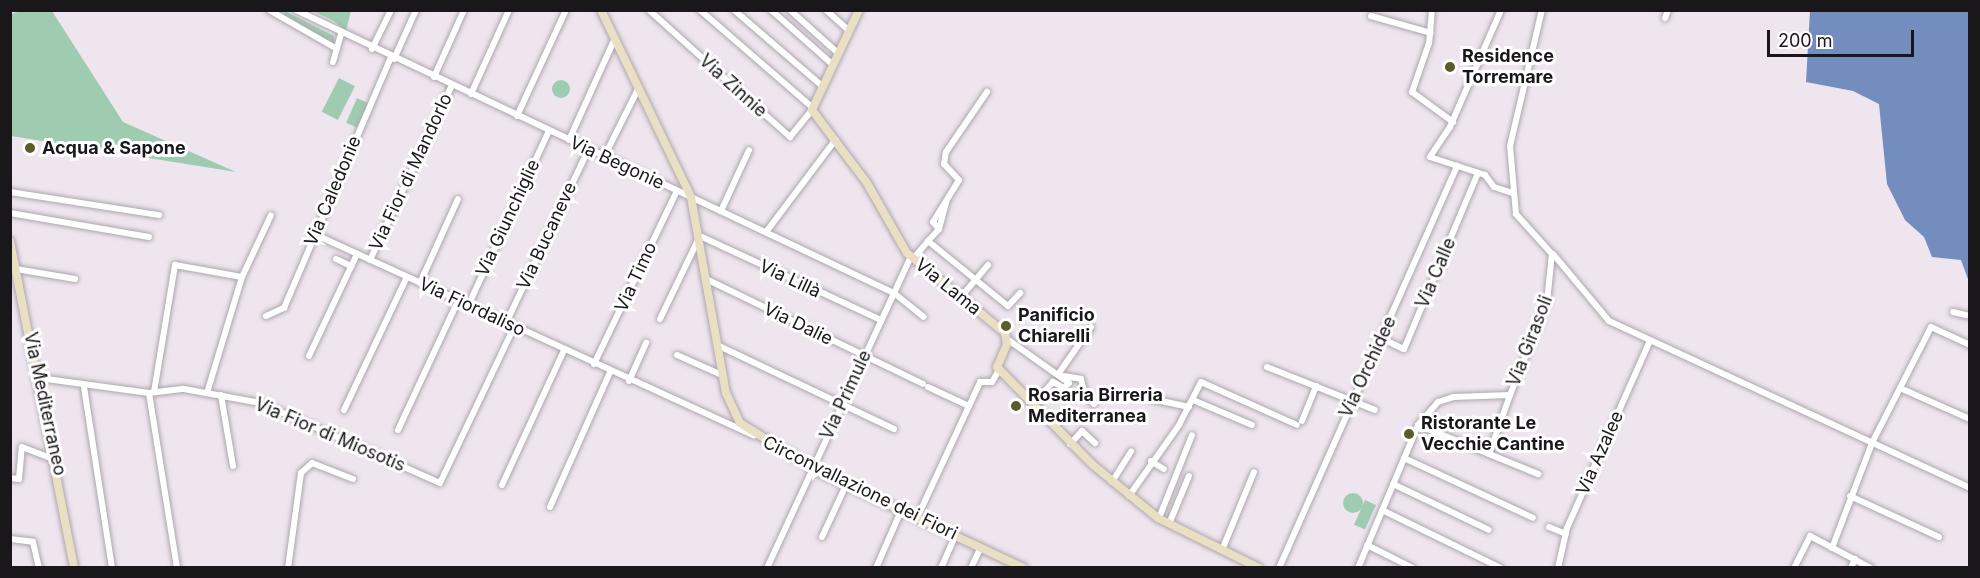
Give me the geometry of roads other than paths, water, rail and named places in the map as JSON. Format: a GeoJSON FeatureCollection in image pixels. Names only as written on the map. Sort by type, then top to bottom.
{"type":"FeatureCollection","features":[{"type":"Feature","properties":{"kind":"street","name":"Via Begonie"},"geometry":{"type":"LineString","coordinates":[[296,10],[372,49],[894,293],[924,316]]}},
{"type":"Feature","properties":{"kind":"street"},"geometry":{"type":"LineString","coordinates":[[372,49],[391,10]]}},
{"type":"Feature","properties":{"kind":"street"},"geometry":{"type":"LineString","coordinates":[[393,58],[416,10]]}},
{"type":"Feature","properties":{"kind":"street"},"geometry":{"type":"LineString","coordinates":[[434,77],[464,10]]}},
{"type":"Feature","properties":{"kind":"street"},"geometry":{"type":"LineString","coordinates":[[471,94],[509,10]]}},
{"type":"Feature","properties":{"kind":"street"},"geometry":{"type":"LineString","coordinates":[[517,116],[566,10]]}},
{"type":"Feature","properties":{"kind":"street","name":"Via Zinnie"},"geometry":{"type":"LineString","coordinates":[[650,10],[790,137],[812,109]]}},
{"type":"Feature","properties":{"kind":"street","name":"Via Lama"},"geometry":{"type":"LineString","coordinates":[[700,10],[812,109],[836,139],[912,257],[1007,339]]}},
{"type":"Feature","properties":{"kind":"street"},"geometry":{"type":"LineString","coordinates":[[734,10],[822,86]]}},
{"type":"Feature","properties":{"kind":"street"},"geometry":{"type":"LineString","coordinates":[[771,10],[833,65]]}},
{"type":"Feature","properties":{"kind":"street"},"geometry":{"type":"LineString","coordinates":[[790,10],[838,53]]}},
{"type":"Feature","properties":{"kind":"street"},"geometry":{"type":"LineString","coordinates":[[826,10],[849,31]]}},
{"type":"Feature","properties":{"kind":"street"},"geometry":{"type":"LineString","coordinates":[[812,109],[859,10]]}},
{"type":"Feature","properties":{"kind":"street"},"geometry":{"type":"LineString","coordinates":[[1432,10],[1431,33],[1412,92],[1453,122]]}},
{"type":"Feature","properties":{"kind":"street"},"geometry":{"type":"LineString","coordinates":[[1501,10],[1453,122],[1430,157],[1478,173],[1513,193]]}},
{"type":"Feature","properties":{"kind":"street"},"geometry":{"type":"LineString","coordinates":[[1542,10],[1513,124],[1513,193],[1516,214],[1609,321],[1970,488]]}},
{"type":"Feature","properties":{"kind":"street"},"geometry":{"type":"LineString","coordinates":[[1665,18],[1668,10]]}},
{"type":"Feature","properties":{"kind":"street","name":"Circonvallazione dei Fiori"},"geometry":{"type":"LineString","coordinates":[[599,11],[615,38],[691,197],[700,236],[722,375],[735,414],[754,435],[846,485],[1023,567]]}},
{"type":"Feature","properties":{"kind":"street"},"geometry":{"type":"LineString","coordinates":[[274,12],[337,50]]}},
{"type":"Feature","properties":{"kind":"street"},"geometry":{"type":"LineString","coordinates":[[1371,16],[1431,33]]}},
{"type":"Feature","properties":{"kind":"street"},"geometry":{"type":"LineString","coordinates":[[333,62],[341,34]]}},
{"type":"Feature","properties":{"kind":"street"},"geometry":{"type":"LineString","coordinates":[[569,140],[615,38]]}},
{"type":"Feature","properties":{"kind":"street","name":"Via Caledonie"},"geometry":{"type":"LineString","coordinates":[[266,316],[284,308],[314,234],[393,58]]}},
{"type":"Feature","properties":{"kind":"street","name":"Via Fior di Mandorlo"},"geometry":{"type":"LineString","coordinates":[[370,260],[452,85]]}},
{"type":"Feature","properties":{"kind":"street"},"geometry":{"type":"LineString","coordinates":[[604,157],[638,89]]}},
{"type":"Feature","properties":{"kind":"street","name":"Via Primule"},"geometry":{"type":"LineString","coordinates":[[767,567],[880,320],[912,257],[939,229],[933,222],[959,180],[944,164],[946,152],[987,92]]}},
{"type":"Feature","properties":{"kind":"street","name":"Via Giunchiglie"},"geometry":{"type":"LineString","coordinates":[[468,306],[549,131]]}},
{"type":"Feature","properties":{"kind":"street"},"geometry":{"type":"LineString","coordinates":[[766,232],[836,139]]}},
{"type":"Feature","properties":{"kind":"street","name":"Via Bucaneve"},"geometry":{"type":"LineString","coordinates":[[506,323],[588,150]]}},
{"type":"Feature","properties":{"kind":"street"},"geometry":{"type":"LineString","coordinates":[[721,211],[749,150]]}},
{"type":"Feature","properties":{"kind":"street","name":"Via Orchidee"},"geometry":{"type":"LineString","coordinates":[[1279,567],[1351,400],[1457,166]]}},
{"type":"Feature","properties":{"kind":"street","name":"Via Calle"},"geometry":{"type":"LineString","coordinates":[[1381,338],[1404,349],[1478,173]]}},
{"type":"Feature","properties":{"kind":"street","name":"Via Timo"},"geometry":{"type":"LineString","coordinates":[[594,364],[677,191]]}},
{"type":"Feature","properties":{"kind":"street"},"geometry":{"type":"LineString","coordinates":[[10,192],[159,215]]}},
{"type":"Feature","properties":{"kind":"street"},"geometry":{"type":"LineString","coordinates":[[420,283],[458,199]]}},
{"type":"Feature","properties":{"kind":"street"},"geometry":{"type":"LineString","coordinates":[[10,213],[150,237]]}},
{"type":"Feature","properties":{"kind":"street"},"geometry":{"type":"LineString","coordinates":[[207,393],[242,277],[272,215]]}},
{"type":"Feature","properties":{"kind":"street","name":"Via Fiordaliso"},"geometry":{"type":"LineString","coordinates":[[314,234],[629,381],[754,435]]}},
{"type":"Feature","properties":{"kind":"street"},"geometry":{"type":"LineString","coordinates":[[660,319],[700,236]]}},
{"type":"Feature","properties":{"kind":"street","name":"Via Lillà"},"geometry":{"type":"LineString","coordinates":[[700,236],[880,320]]}},
{"type":"Feature","properties":{"kind":"street","name":"Via Mediterraneo"},"geometry":{"type":"LineString","coordinates":[[10,241],[57,460],[74,567]]}},
{"type":"Feature","properties":{"kind":"street"},"geometry":{"type":"LineString","coordinates":[[928,242],[1008,306],[1020,293]]}},
{"type":"Feature","properties":{"kind":"street"},"geometry":{"type":"LineString","coordinates":[[309,356],[357,254]]}},
{"type":"Feature","properties":{"kind":"street","name":"Via Girasoli"},"geometry":{"type":"LineString","coordinates":[[1358,567],[1418,425],[1438,402],[1453,397],[1510,395],[1547,302],[1552,254]]}},
{"type":"Feature","properties":{"kind":"street"},"geometry":{"type":"LineString","coordinates":[[336,259],[351,266]]}},
{"type":"Feature","properties":{"kind":"street"},"geometry":{"type":"LineString","coordinates":[[177,567],[152,393],[175,265],[242,277]]}},
{"type":"Feature","properties":{"kind":"street"},"geometry":{"type":"LineString","coordinates":[[961,297],[988,265]]}},
{"type":"Feature","properties":{"kind":"street"},"geometry":{"type":"LineString","coordinates":[[16,269],[75,279]]}},
{"type":"Feature","properties":{"kind":"street"},"geometry":{"type":"LineString","coordinates":[[344,410],[407,277]]}},
{"type":"Feature","properties":{"kind":"street","name":"Via Dalie"},"geometry":{"type":"LineString","coordinates":[[706,279],[969,406]]}},
{"type":"Feature","properties":{"kind":"street"},"geometry":{"type":"LineString","coordinates":[[398,430],[458,301]]}},
{"type":"Feature","properties":{"kind":"street"},"geometry":{"type":"LineString","coordinates":[[1953,312],[1970,316]]}},
{"type":"Feature","properties":{"kind":"street","name":"Via Fior di Miosotis"},"geometry":{"type":"LineString","coordinates":[[39,378],[84,387],[152,393],[207,393],[261,403],[440,483],[514,327]]}},
{"type":"Feature","properties":{"kind":"street"},"geometry":{"type":"LineString","coordinates":[[1061,374],[1091,327]]}},
{"type":"Feature","properties":{"kind":"street"},"geometry":{"type":"LineString","coordinates":[[1832,548],[1872,443],[1931,327],[1970,345]]}},
{"type":"Feature","properties":{"kind":"street"},"geometry":{"type":"LineString","coordinates":[[1034,403],[1053,382],[1064,388],[1069,383],[1061,374],[1007,339],[997,360],[999,370],[1034,403],[1070,444],[1112,482],[1159,518],[1258,567]]}},
{"type":"Feature","properties":{"kind":"street","name":"Via Azalee"},"geometry":{"type":"LineString","coordinates":[[1558,567],[1566,534],[1650,341]]}},
{"type":"Feature","properties":{"kind":"street"},"geometry":{"type":"LineString","coordinates":[[629,381],[646,343]]}},
{"type":"Feature","properties":{"kind":"street"},"geometry":{"type":"LineString","coordinates":[[716,345],[894,429]]}},
{"type":"Feature","properties":{"kind":"street"},"geometry":{"type":"LineString","coordinates":[[502,485],[564,350]]}},
{"type":"Feature","properties":{"kind":"street"},"geometry":{"type":"LineString","coordinates":[[677,355],[722,375]]}},
{"type":"Feature","properties":{"kind":"street"},"geometry":{"type":"LineString","coordinates":[[1267,367],[1375,410]]}},
{"type":"Feature","properties":{"kind":"street"},"geometry":{"type":"LineString","coordinates":[[917,518],[980,382],[992,382],[999,370]]}},
{"type":"Feature","properties":{"kind":"street"},"geometry":{"type":"LineString","coordinates":[[550,507],[610,372]]}},
{"type":"Feature","properties":{"kind":"street"},"geometry":{"type":"LineString","coordinates":[[1061,374],[1081,379],[1085,395],[1094,404]]}},
{"type":"Feature","properties":{"kind":"street"},"geometry":{"type":"LineString","coordinates":[[1129,496],[1189,407],[1201,382],[1299,423],[1316,386]]}},
{"type":"Feature","properties":{"kind":"street"},"geometry":{"type":"LineString","coordinates":[[84,387],[112,567]]}},
{"type":"Feature","properties":{"kind":"street"},"geometry":{"type":"LineString","coordinates":[[1900,388],[1970,419]]}},
{"type":"Feature","properties":{"kind":"street"},"geometry":{"type":"LineString","coordinates":[[1489,454],[1510,395]]}},
{"type":"Feature","properties":{"kind":"street"},"geometry":{"type":"LineString","coordinates":[[221,396],[232,466]]}},
{"type":"Feature","properties":{"kind":"street"},"geometry":{"type":"LineString","coordinates":[[1148,399],[1189,407]]}},
{"type":"Feature","properties":{"kind":"street"},"geometry":{"type":"LineString","coordinates":[[1193,400],[1252,425]]}},
{"type":"Feature","properties":{"kind":"street"},"geometry":{"type":"LineString","coordinates":[[1418,425],[1538,474]]}},
{"type":"Feature","properties":{"kind":"street"},"geometry":{"type":"LineString","coordinates":[[1070,444],[1082,431],[1095,443]]}},
{"type":"Feature","properties":{"kind":"street"},"geometry":{"type":"LineString","coordinates":[[1159,518],[1192,435]]}},
{"type":"Feature","properties":{"kind":"street"},"geometry":{"type":"LineString","coordinates":[[10,478],[19,479],[22,447],[57,460]]}},
{"type":"Feature","properties":{"kind":"street"},"geometry":{"type":"LineString","coordinates":[[1112,482],[1131,451]]}},
{"type":"Feature","properties":{"kind":"street"},"geometry":{"type":"LineString","coordinates":[[1404,458],[1533,519]]}},
{"type":"Feature","properties":{"kind":"street"},"geometry":{"type":"LineString","coordinates":[[1151,461],[1164,469]]}},
{"type":"Feature","properties":{"kind":"street"},"geometry":{"type":"LineString","coordinates":[[288,567],[301,473],[312,463],[353,479]]}},
{"type":"Feature","properties":{"kind":"street"},"geometry":{"type":"LineString","coordinates":[[1222,550],[1254,472]]}},
{"type":"Feature","properties":{"kind":"street"},"geometry":{"type":"LineString","coordinates":[[1169,524],[1189,476]]}},
{"type":"Feature","properties":{"kind":"street"},"geometry":{"type":"LineString","coordinates":[[1393,484],[1489,530]]}},
{"type":"Feature","properties":{"kind":"street"},"geometry":{"type":"LineString","coordinates":[[822,537],[846,485]]}},
{"type":"Feature","properties":{"kind":"street"},"geometry":{"type":"LineString","coordinates":[[1850,496],[1939,537]]}},
{"type":"Feature","properties":{"kind":"street"},"geometry":{"type":"LineString","coordinates":[[1382,510],[1501,567]]}},
{"type":"Feature","properties":{"kind":"street"},"geometry":{"type":"LineString","coordinates":[[876,567],[901,511]]}},
{"type":"Feature","properties":{"kind":"street"},"geometry":{"type":"LineString","coordinates":[[1549,527],[1566,534]]}},
{"type":"Feature","properties":{"kind":"street"},"geometry":{"type":"LineString","coordinates":[[941,567],[955,536]]}},
{"type":"Feature","properties":{"kind":"street"},"geometry":{"type":"LineString","coordinates":[[1794,567],[1810,536],[1871,567]]}},
{"type":"Feature","properties":{"kind":"street"},"geometry":{"type":"LineString","coordinates":[[10,539],[33,542],[39,567]]}},
{"type":"Feature","properties":{"kind":"street"},"geometry":{"type":"LineString","coordinates":[[1367,545],[1413,567]]}},
{"type":"Feature","properties":{"kind":"street"},"geometry":{"type":"LineString","coordinates":[[971,567],[981,547]]}},
{"type":"Feature","properties":{"kind":"street"},"geometry":{"type":"LineString","coordinates":[[1851,567],[1855,559]]}},
{"type":"Feature","properties":{"kind":"water"},"geometry":{"type":"Polygon","coordinates":[[[1810,11],[1969,11],[1969,282],[1961,260],[1932,257],[1924,237],[1905,220],[1887,184],[1879,104],[1853,91],[1806,82],[1810,11]]]}},
{"type":"Feature","properties":{"kind":"place","name":"Residence Torremare"},"geometry":{"type":"Point","coordinates":[1450,67]}},
{"type":"Feature","properties":{"kind":"place","name":"Acqua & Sapone"},"geometry":{"type":"Point","coordinates":[30,148]}},
{"type":"Feature","properties":{"kind":"place","name":"Panificio Chiarelli"},"geometry":{"type":"Point","coordinates":[1006,326]}},
{"type":"Feature","properties":{"kind":"place","name":"Rosaria Birreria Mediterranea"},"geometry":{"type":"Point","coordinates":[1016,406]}},
{"type":"Feature","properties":{"kind":"place","name":"Ristorante Le Vecchie Cantine"},"geometry":{"type":"Point","coordinates":[1409,434]}}]}
